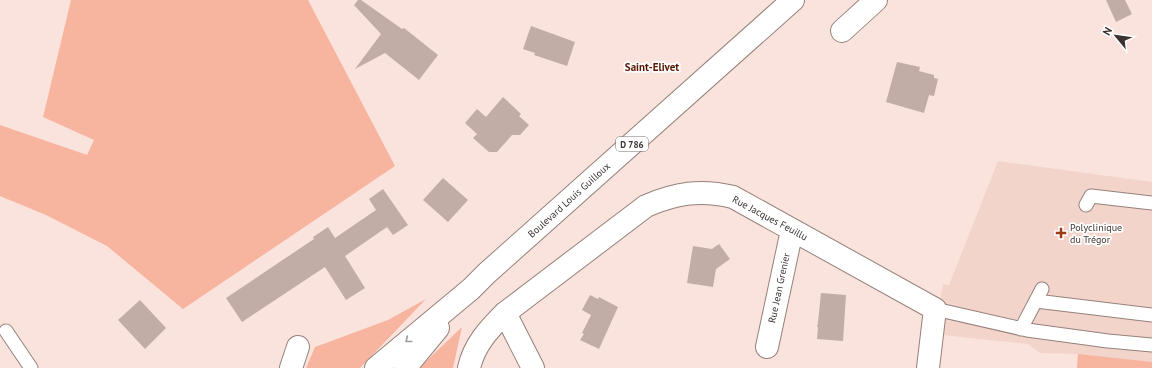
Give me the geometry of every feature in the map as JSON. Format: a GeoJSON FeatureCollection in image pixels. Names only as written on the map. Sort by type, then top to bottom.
{"type":"FeatureCollection","features":[{"type":"Feature","properties":{"kind":"street","name":"Boulevard Louis Guilloux"},"geometry":{"type":"LineString","coordinates":[[376,368],[471,289],[793,0]]}},
{"type":"Feature","properties":{"kind":"street"},"geometry":{"type":"LineString","coordinates":[[842,31],[876,0]]}},
{"type":"Feature","properties":{"kind":"street","name":"Rue Jacques Feuillu"},"geometry":{"type":"LineString","coordinates":[[469,368],[478,344],[490,328],[505,313],[646,206],[680,195],[702,192],[733,197],[935,310]]}},
{"type":"Feature","properties":{"kind":"street","name":"Rue Jean Grenier"},"geometry":{"type":"LineString","coordinates":[[767,347],[792,230]]}},
{"type":"Feature","properties":{"kind":"street","name":"Boulevard Louis Guilloux"},"geometry":{"type":"LineString","coordinates":[[405,368],[471,289]]}},
{"type":"Feature","properties":{"kind":"street"},"geometry":{"type":"LineString","coordinates":[[928,368],[935,310]]}},
{"type":"Feature","properties":{"kind":"street"},"geometry":{"type":"LineString","coordinates":[[505,313],[533,368]]}},
{"type":"Feature","properties":{"kind":"street"},"geometry":{"type":"LineString","coordinates":[[291,368],[298,347]]}},
{"type":"Feature","properties":{"kind":"lane"},"geometry":{"type":"LineString","coordinates":[[1086,206],[1091,196],[1149,206]]}},
{"type":"Feature","properties":{"kind":"lane"},"geometry":{"type":"LineString","coordinates":[[1021,329],[1042,289]]}},
{"type":"Feature","properties":{"kind":"lane"},"geometry":{"type":"LineString","coordinates":[[1094,308],[1101,296]]}},
{"type":"Feature","properties":{"kind":"lane"},"geometry":{"type":"LineString","coordinates":[[1036,301],[1152,316]]}},
{"type":"Feature","properties":{"kind":"lane"},"geometry":{"type":"LineString","coordinates":[[935,310],[1021,329],[1108,341],[1152,345]]}},
{"type":"Feature","properties":{"kind":"lane"},"geometry":{"type":"LineString","coordinates":[[6,331],[30,368]]}},
{"type":"Feature","properties":{"kind":"shaded area"},"geometry":{"type":"Polygon","coordinates":[[[71,0],[308,0],[395,166],[183,309],[107,246],[46,215],[0,196],[0,125],[87,155],[94,140],[43,117],[71,0]]]}},
{"type":"Feature","properties":{"kind":"shaded area","name":"Polyclinique du Trégor"},"geometry":{"type":"Polygon","coordinates":[[[998,161],[1152,182],[1152,368],[1077,368],[1078,354],[1040,353],[1028,344],[934,334],[943,284],[949,285],[998,161]]]}},
{"type":"Feature","properties":{"kind":"shaded area"},"geometry":{"type":"Polygon","coordinates":[[[426,299],[360,368],[306,368],[315,347],[388,320],[426,299]]]}},
{"type":"Feature","properties":{"kind":"shaded area"},"geometry":{"type":"Polygon","coordinates":[[[462,327],[453,368],[419,368],[462,327]]]}},
{"type":"Feature","properties":{"kind":"shaded area"},"geometry":{"type":"Polygon","coordinates":[[[1078,354],[1152,362],[1152,368],[1077,368],[1078,354]]]}},
{"type":"Feature","properties":{"kind":"building"},"geometry":{"type":"Polygon","coordinates":[[[358,0],[361,0],[402,29],[404,28],[438,55],[419,80],[385,53],[355,69],[381,34],[354,5],[358,0]]]}},
{"type":"Feature","properties":{"kind":"building"},"geometry":{"type":"Polygon","coordinates":[[[1106,0],[1125,0],[1132,14],[1116,22],[1106,0]]]}},
{"type":"Feature","properties":{"kind":"building"},"geometry":{"type":"Polygon","coordinates":[[[531,26],[575,42],[567,66],[534,55],[535,53],[523,49],[531,26]]]}},
{"type":"Feature","properties":{"kind":"building"},"geometry":{"type":"Polygon","coordinates":[[[897,62],[920,67],[919,71],[934,75],[934,78],[938,79],[934,96],[929,95],[924,113],[886,102],[897,62]]]}},
{"type":"Feature","properties":{"kind":"building"},"geometry":{"type":"Polygon","coordinates":[[[503,97],[521,114],[519,116],[529,125],[520,135],[512,135],[497,152],[489,152],[473,138],[477,134],[465,123],[477,109],[486,117],[503,97]]]}},
{"type":"Feature","properties":{"kind":"building"},"geometry":{"type":"Polygon","coordinates":[[[443,178],[468,200],[448,222],[423,200],[443,178]]]}},
{"type":"Feature","properties":{"kind":"building"},"geometry":{"type":"Polygon","coordinates":[[[383,189],[408,225],[393,235],[387,227],[345,256],[365,288],[346,300],[325,267],[242,322],[226,298],[314,239],[313,237],[328,227],[335,238],[376,210],[369,199],[383,189]]]}},
{"type":"Feature","properties":{"kind":"building"},"geometry":{"type":"Polygon","coordinates":[[[719,244],[730,259],[716,269],[713,287],[687,283],[693,246],[712,249],[719,244]]]}},
{"type":"Feature","properties":{"kind":"building"},"geometry":{"type":"Polygon","coordinates":[[[821,293],[846,295],[843,341],[817,339],[821,293]]]}},
{"type":"Feature","properties":{"kind":"building"},"geometry":{"type":"Polygon","coordinates":[[[590,295],[598,299],[599,297],[618,307],[599,349],[580,340],[584,334],[582,333],[591,315],[582,310],[590,295]]]}},
{"type":"Feature","properties":{"kind":"building"},"geometry":{"type":"Polygon","coordinates":[[[140,300],[166,328],[145,349],[118,320],[140,300]]]}},
{"type":"Feature","properties":{"kind":"place","name":"Polyclinique du Trégor"},"geometry":{"type":"Point","coordinates":[1061,233]}},
{"type":"Feature","properties":{"kind":"district","name":"Saint-Elivet"},"geometry":{"type":"Point","coordinates":[652,67]}}]}
